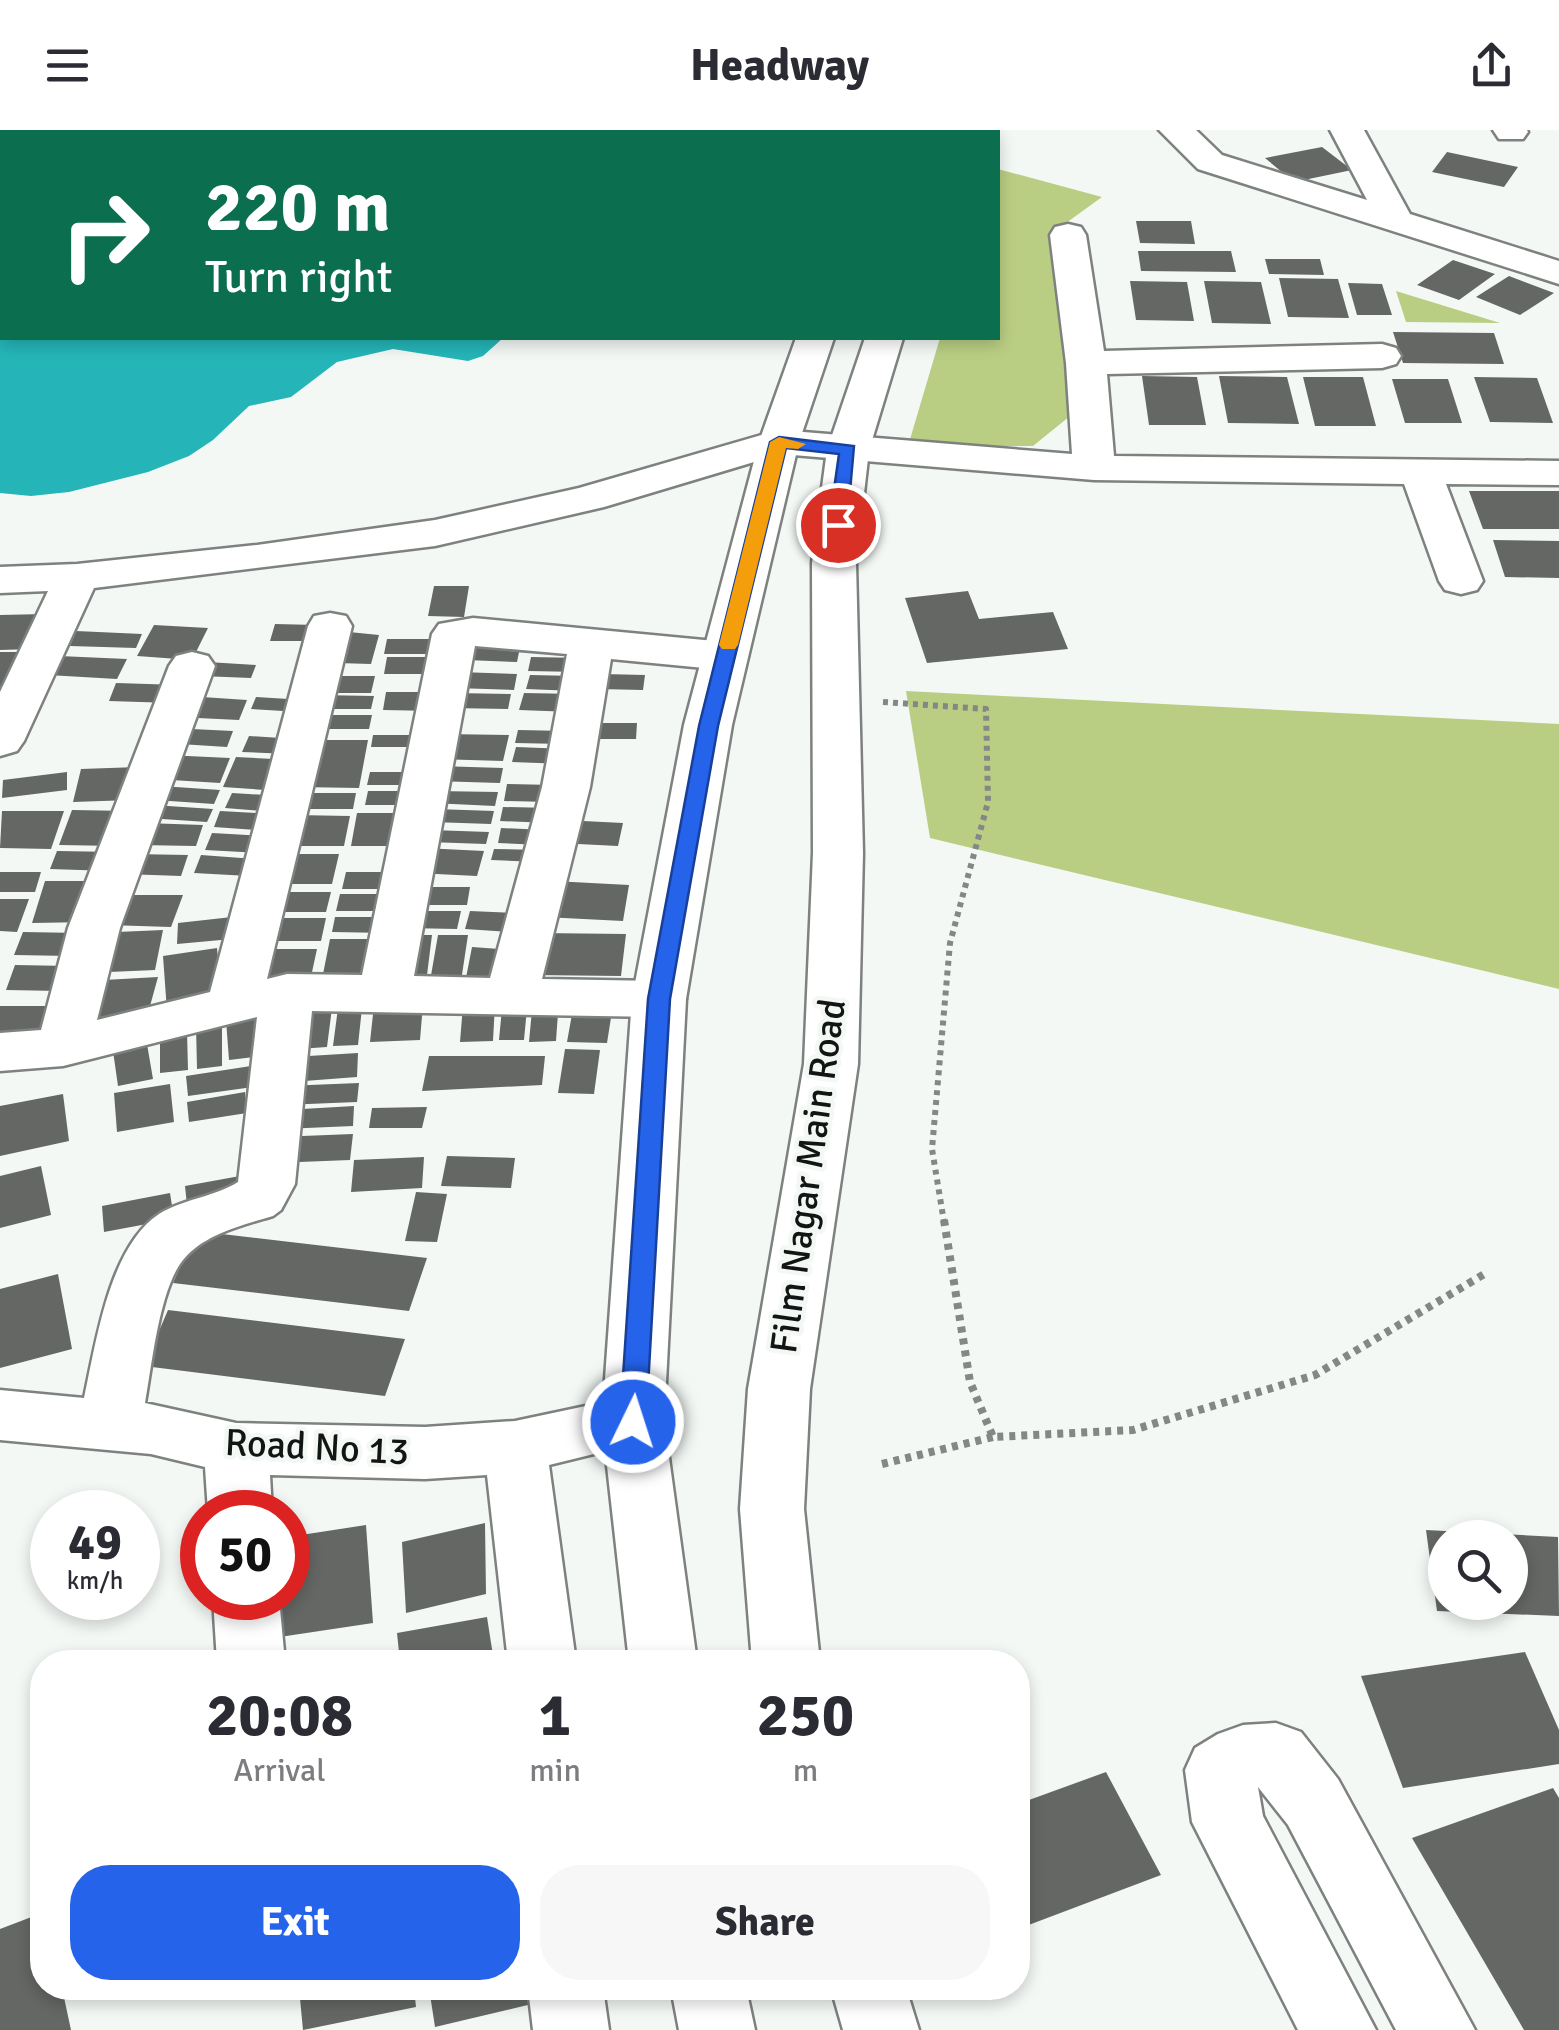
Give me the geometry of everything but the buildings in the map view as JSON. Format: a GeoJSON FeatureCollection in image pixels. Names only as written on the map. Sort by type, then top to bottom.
{"type":"FeatureCollection","features":[{"type":"Feature","properties":{"kind":"street"},"geometry":{"type":"LineString","coordinates":[[1176,130],[1210,162],[1559,273]]}},
{"type":"Feature","properties":{"kind":"street"},"geometry":{"type":"LineString","coordinates":[[1348,130],[1396,222]]}},
{"type":"Feature","properties":{"kind":"street"},"geometry":{"type":"LineString","coordinates":[[1068,235],[1086,363],[1094,468]]}},
{"type":"Feature","properties":{"kind":"street"},"geometry":{"type":"LineString","coordinates":[[662,1650],[633,1422],[659,999],[708,726],[779,442],[814,340]]}},
{"type":"Feature","properties":{"kind":"street","name":"Film Nagar Main Road"},"geometry":{"type":"LineString","coordinates":[[785,1650],[772,1509],[779,1389],[831,1064],[838,870],[834,562],[848,450],[883,340]]}},
{"type":"Feature","properties":{"kind":"street"},"geometry":{"type":"LineString","coordinates":[[1086,363],[1382,356]]}},
{"type":"Feature","properties":{"kind":"street"},"geometry":{"type":"LineString","coordinates":[[0,580],[77,577],[434,533],[589,498],[779,442],[1094,468],[1559,474]]}},
{"type":"Feature","properties":{"kind":"street"},"geometry":{"type":"LineString","coordinates":[[1420,470],[1462,582]]}},
{"type":"Feature","properties":{"kind":"street"},"geometry":{"type":"LineString","coordinates":[[0,741],[77,577]]}},
{"type":"Feature","properties":{"kind":"street"},"geometry":{"type":"LineString","coordinates":[[110,1424],[142,1288],[162,1245],[192,1224],[261,1195],[266,1184],[260,998],[330,626]]}},
{"type":"Feature","properties":{"kind":"street"},"geometry":{"type":"LineString","coordinates":[[384,994],[455,634],[474,632],[725,656]]}},
{"type":"Feature","properties":{"kind":"street"},"geometry":{"type":"LineString","coordinates":[[512,993],[566,786],[591,645]]}},
{"type":"Feature","properties":{"kind":"street"},"geometry":{"type":"LineString","coordinates":[[63,1048],[94,928],[192,666]]}},
{"type":"Feature","properties":{"kind":"street"},"geometry":{"type":"LineString","coordinates":[[0,1052],[63,1048],[260,998],[512,993],[659,999]]}},
{"type":"Feature","properties":{"kind":"street","name":"Road No 13"},"geometry":{"type":"LineString","coordinates":[[0,1416],[151,1428],[236,1448],[425,1452],[515,1448],[633,1422]]}},
{"type":"Feature","properties":{"kind":"street"},"geometry":{"type":"LineString","coordinates":[[236,1448],[239,1490]]}},
{"type":"Feature","properties":{"kind":"street"},"geometry":{"type":"LineString","coordinates":[[515,1448],[540,1650]]}},
{"type":"Feature","properties":{"kind":"street"},"geometry":{"type":"LineString","coordinates":[[247,1620],[249,1650]]}},
{"type":"Feature","properties":{"kind":"street"},"geometry":{"type":"LineString","coordinates":[[1338,2030],[1228,1822],[1220,1770],[1243,1756],[1276,1754],[1313,1802],[1438,2030]]}},
{"type":"Feature","properties":{"kind":"street"},"geometry":{"type":"LineString","coordinates":[[567,2000],[571,2030]]}},
{"type":"Feature","properties":{"kind":"street"},"geometry":{"type":"LineString","coordinates":[[711,2000],[717,2030]]}},
{"type":"Feature","properties":{"kind":"street"},"geometry":{"type":"LineString","coordinates":[[872,2000],[881,2030]]}},
{"type":"Feature","properties":{"kind":"path"},"geometry":{"type":"LineString","coordinates":[[837,698],[986,709],[988,802],[950,943],[932,1149],[970,1382],[993,1437]]}},
{"type":"Feature","properties":{"kind":"path"},"geometry":{"type":"LineString","coordinates":[[882,1464],[993,1437],[1133,1430],[1315,1375],[1486,1273]]}},
{"type":"Feature","properties":{"kind":"green space"},"geometry":{"type":"Polygon","coordinates":[[[1000,170],[1102,197],[1048,236],[1075,412],[1033,446],[908,446],[939,340],[1000,340],[1000,170]]]}},
{"type":"Feature","properties":{"kind":"green space"},"geometry":{"type":"Polygon","coordinates":[[[1396,291],[1500,323],[1406,322],[1396,291]]]}},
{"type":"Feature","properties":{"kind":"green space"},"geometry":{"type":"Polygon","coordinates":[[[906,691],[1559,724],[1559,989],[930,838],[906,691]]]}},
{"type":"Feature","properties":{"kind":"water"},"geometry":{"type":"Polygon","coordinates":[[[0,340],[501,340],[483,356],[468,361],[393,349],[337,362],[291,397],[249,406],[213,440],[189,456],[148,472],[69,492],[31,496],[0,493],[0,340]]]}},
{"type":"Feature","properties":{"kind":"slow traffic"},"geometry":{"type":"LineString","coordinates":[[728,645],[779,442],[798,444]]}},
{"type":"Feature","properties":{"kind":"route"},"geometry":{"type":"LineString","coordinates":[[633,1422],[659,999],[708,726],[779,442],[848,450],[838,525]]}}]}
